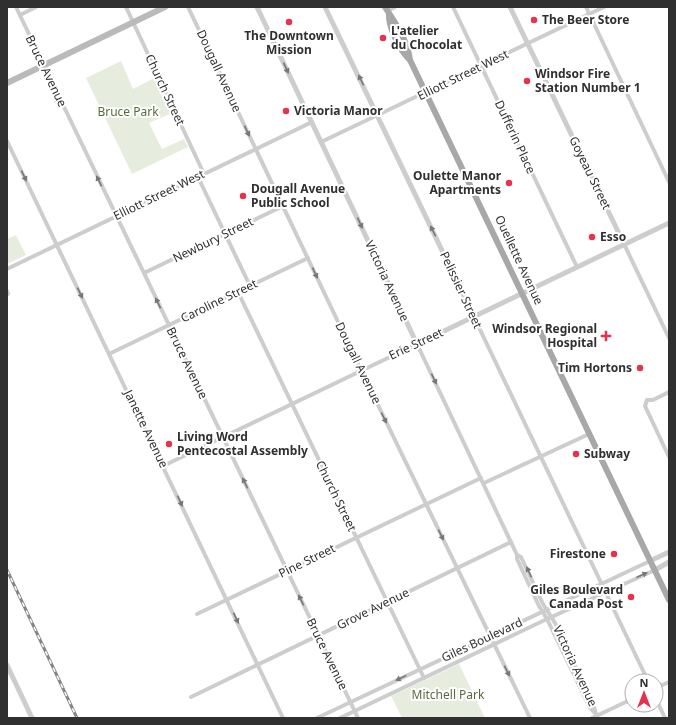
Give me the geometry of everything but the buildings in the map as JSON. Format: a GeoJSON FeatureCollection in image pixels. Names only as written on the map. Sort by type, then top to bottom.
{"type":"FeatureCollection","features":[{"type":"Feature","properties":{"kind":"main road"},"geometry":{"type":"LineString","coordinates":[[7,83],[165,7]]}},
{"type":"Feature","properties":{"kind":"main road","name":"Ouellette Avenue"},"geometry":{"type":"LineString","coordinates":[[387,9],[394,19],[409,51],[410,60],[669,600]]}},
{"type":"Feature","properties":{"kind":"street","name":"Bruce Avenue"},"geometry":{"type":"LineString","coordinates":[[16,7],[358,718]]}},
{"type":"Feature","properties":{"kind":"street"},"geometry":{"type":"LineString","coordinates":[[20,15],[36,7]]}},
{"type":"Feature","properties":{"kind":"street","name":"Church Street"},"geometry":{"type":"LineString","coordinates":[[126,7],[204,174]]}},
{"type":"Feature","properties":{"kind":"street","name":"Dougall Avenue"},"geometry":{"type":"LineString","coordinates":[[188,7],[361,370],[530,718]]}},
{"type":"Feature","properties":{"kind":"street","name":"Victoria Avenue"},"geometry":{"type":"LineString","coordinates":[[257,7],[484,483],[517,555],[517,559],[590,708],[597,717]]}},
{"type":"Feature","properties":{"kind":"street","name":"Pelissier Street"},"geometry":{"type":"LineString","coordinates":[[325,7],[600,584],[644,673]]}},
{"type":"Feature","properties":{"kind":"street"},"geometry":{"type":"LineString","coordinates":[[387,9],[395,7]]}},
{"type":"Feature","properties":{"kind":"street","name":"Dufferin Place"},"geometry":{"type":"LineString","coordinates":[[453,7],[577,267]]}},
{"type":"Feature","properties":{"kind":"street","name":"Goyeau Street"},"geometry":{"type":"LineString","coordinates":[[510,7],[669,338]]}},
{"type":"Feature","properties":{"kind":"street"},"geometry":{"type":"LineString","coordinates":[[586,7],[669,182]]}},
{"type":"Feature","properties":{"kind":"street","name":"Elliott Street West"},"geometry":{"type":"LineString","coordinates":[[321,142],[604,7]]}},
{"type":"Feature","properties":{"kind":"street","name":"Elliott Street West"},"geometry":{"type":"LineString","coordinates":[[7,269],[312,122]]}},
{"type":"Feature","properties":{"kind":"street","name":"Janette Avenue"},"geometry":{"type":"LineString","coordinates":[[7,141],[283,718]]}},
{"type":"Feature","properties":{"kind":"street"},"geometry":{"type":"LineString","coordinates":[[198,177],[250,286]]}},
{"type":"Feature","properties":{"kind":"street","name":"Newbury Street"},"geometry":{"type":"LineString","coordinates":[[144,273],[283,206]]}},
{"type":"Feature","properties":{"kind":"street","name":"Erie Street"},"geometry":{"type":"LineString","coordinates":[[163,466],[669,223]]}},
{"type":"Feature","properties":{"kind":"street","name":"Caroline Street"},"geometry":{"type":"LineString","coordinates":[[109,354],[308,258]]}},
{"type":"Feature","properties":{"kind":"street","name":"Church Street"},"geometry":{"type":"LineString","coordinates":[[238,292],[424,678]]}},
{"type":"Feature","properties":{"kind":"street"},"geometry":{"type":"LineString","coordinates":[[669,392],[653,400],[647,400],[645,406],[669,457]]}},
{"type":"Feature","properties":{"kind":"street"},"geometry":{"type":"LineString","coordinates":[[484,483],[589,434]]}},
{"type":"Feature","properties":{"kind":"street","name":"Pine Street"},"geometry":{"type":"LineString","coordinates":[[197,614],[481,478]]}},
{"type":"Feature","properties":{"kind":"street","name":"Grove Avenue"},"geometry":{"type":"LineString","coordinates":[[191,696],[511,542]]}},
{"type":"Feature","properties":{"kind":"street","name":"Giles Boulevard"},"geometry":{"type":"LineString","coordinates":[[317,718],[669,552]]}},
{"type":"Feature","properties":{"kind":"street","name":"Victoria Avenue"},"geometry":{"type":"LineString","coordinates":[[517,555],[521,557],[552,616],[594,707],[597,717]]}},
{"type":"Feature","properties":{"kind":"street","name":"Giles Boulevard"},"geometry":{"type":"LineString","coordinates":[[340,718],[547,618],[655,570],[669,562]]}},
{"type":"Feature","properties":{"kind":"street"},"geometry":{"type":"LineString","coordinates":[[7,665],[32,718]]}},
{"type":"Feature","properties":{"kind":"street"},"geometry":{"type":"LineString","coordinates":[[592,718],[597,717],[624,703]]}},
{"type":"Feature","properties":{"kind":"green space","name":"Bruce Park"},"geometry":{"type":"Polygon","coordinates":[[[121,61],[133,89],[156,77],[172,113],[149,123],[162,149],[184,139],[188,147],[132,174],[86,78],[121,61]]]}},
{"type":"Feature","properties":{"kind":"green space"},"geometry":{"type":"Polygon","coordinates":[[[16,235],[26,255],[7,264],[7,239],[16,235]]]}},
{"type":"Feature","properties":{"kind":"green space","name":"Mitchell Park"},"geometry":{"type":"Polygon","coordinates":[[[459,664],[485,718],[402,718],[391,696],[459,664]]]}},
{"type":"Feature","properties":{"kind":"railway"},"geometry":{"type":"LineString","coordinates":[[7,570],[77,718]]}},
{"type":"Feature","properties":{"kind":"place","name":"The Beer Store"},"geometry":{"type":"Point","coordinates":[534,20]}},
{"type":"Feature","properties":{"kind":"place","name":"The Downtown Mission"},"geometry":{"type":"Point","coordinates":[289,22]}},
{"type":"Feature","properties":{"kind":"place","name":"L'atelier du Chocolat"},"geometry":{"type":"Point","coordinates":[383,38]}},
{"type":"Feature","properties":{"kind":"place","name":"Windsor Fire Station Number 1"},"geometry":{"type":"Point","coordinates":[527,81]}},
{"type":"Feature","properties":{"kind":"place","name":"Victoria Manor"},"geometry":{"type":"Point","coordinates":[286,111]}},
{"type":"Feature","properties":{"kind":"place","name":"Oulette Manor Apartments"},"geometry":{"type":"Point","coordinates":[509,183]}},
{"type":"Feature","properties":{"kind":"place","name":"Dougall Avenue Public School"},"geometry":{"type":"Point","coordinates":[243,196]}},
{"type":"Feature","properties":{"kind":"place","name":"Esso"},"geometry":{"type":"Point","coordinates":[592,237]}},
{"type":"Feature","properties":{"kind":"place","name":"Windsor Regional Hospital"},"geometry":{"type":"Point","coordinates":[606,336]}},
{"type":"Feature","properties":{"kind":"place","name":"Tim Hortons"},"geometry":{"type":"Point","coordinates":[640,368]}},
{"type":"Feature","properties":{"kind":"place","name":"Living Word Pentecostal Assembly"},"geometry":{"type":"Point","coordinates":[169,444]}},
{"type":"Feature","properties":{"kind":"place","name":"Subway"},"geometry":{"type":"Point","coordinates":[576,454]}},
{"type":"Feature","properties":{"kind":"place","name":"Firestone"},"geometry":{"type":"Point","coordinates":[614,554]}},
{"type":"Feature","properties":{"kind":"place","name":"Giles Boulevard Canada Post"},"geometry":{"type":"Point","coordinates":[631,597]}}]}
